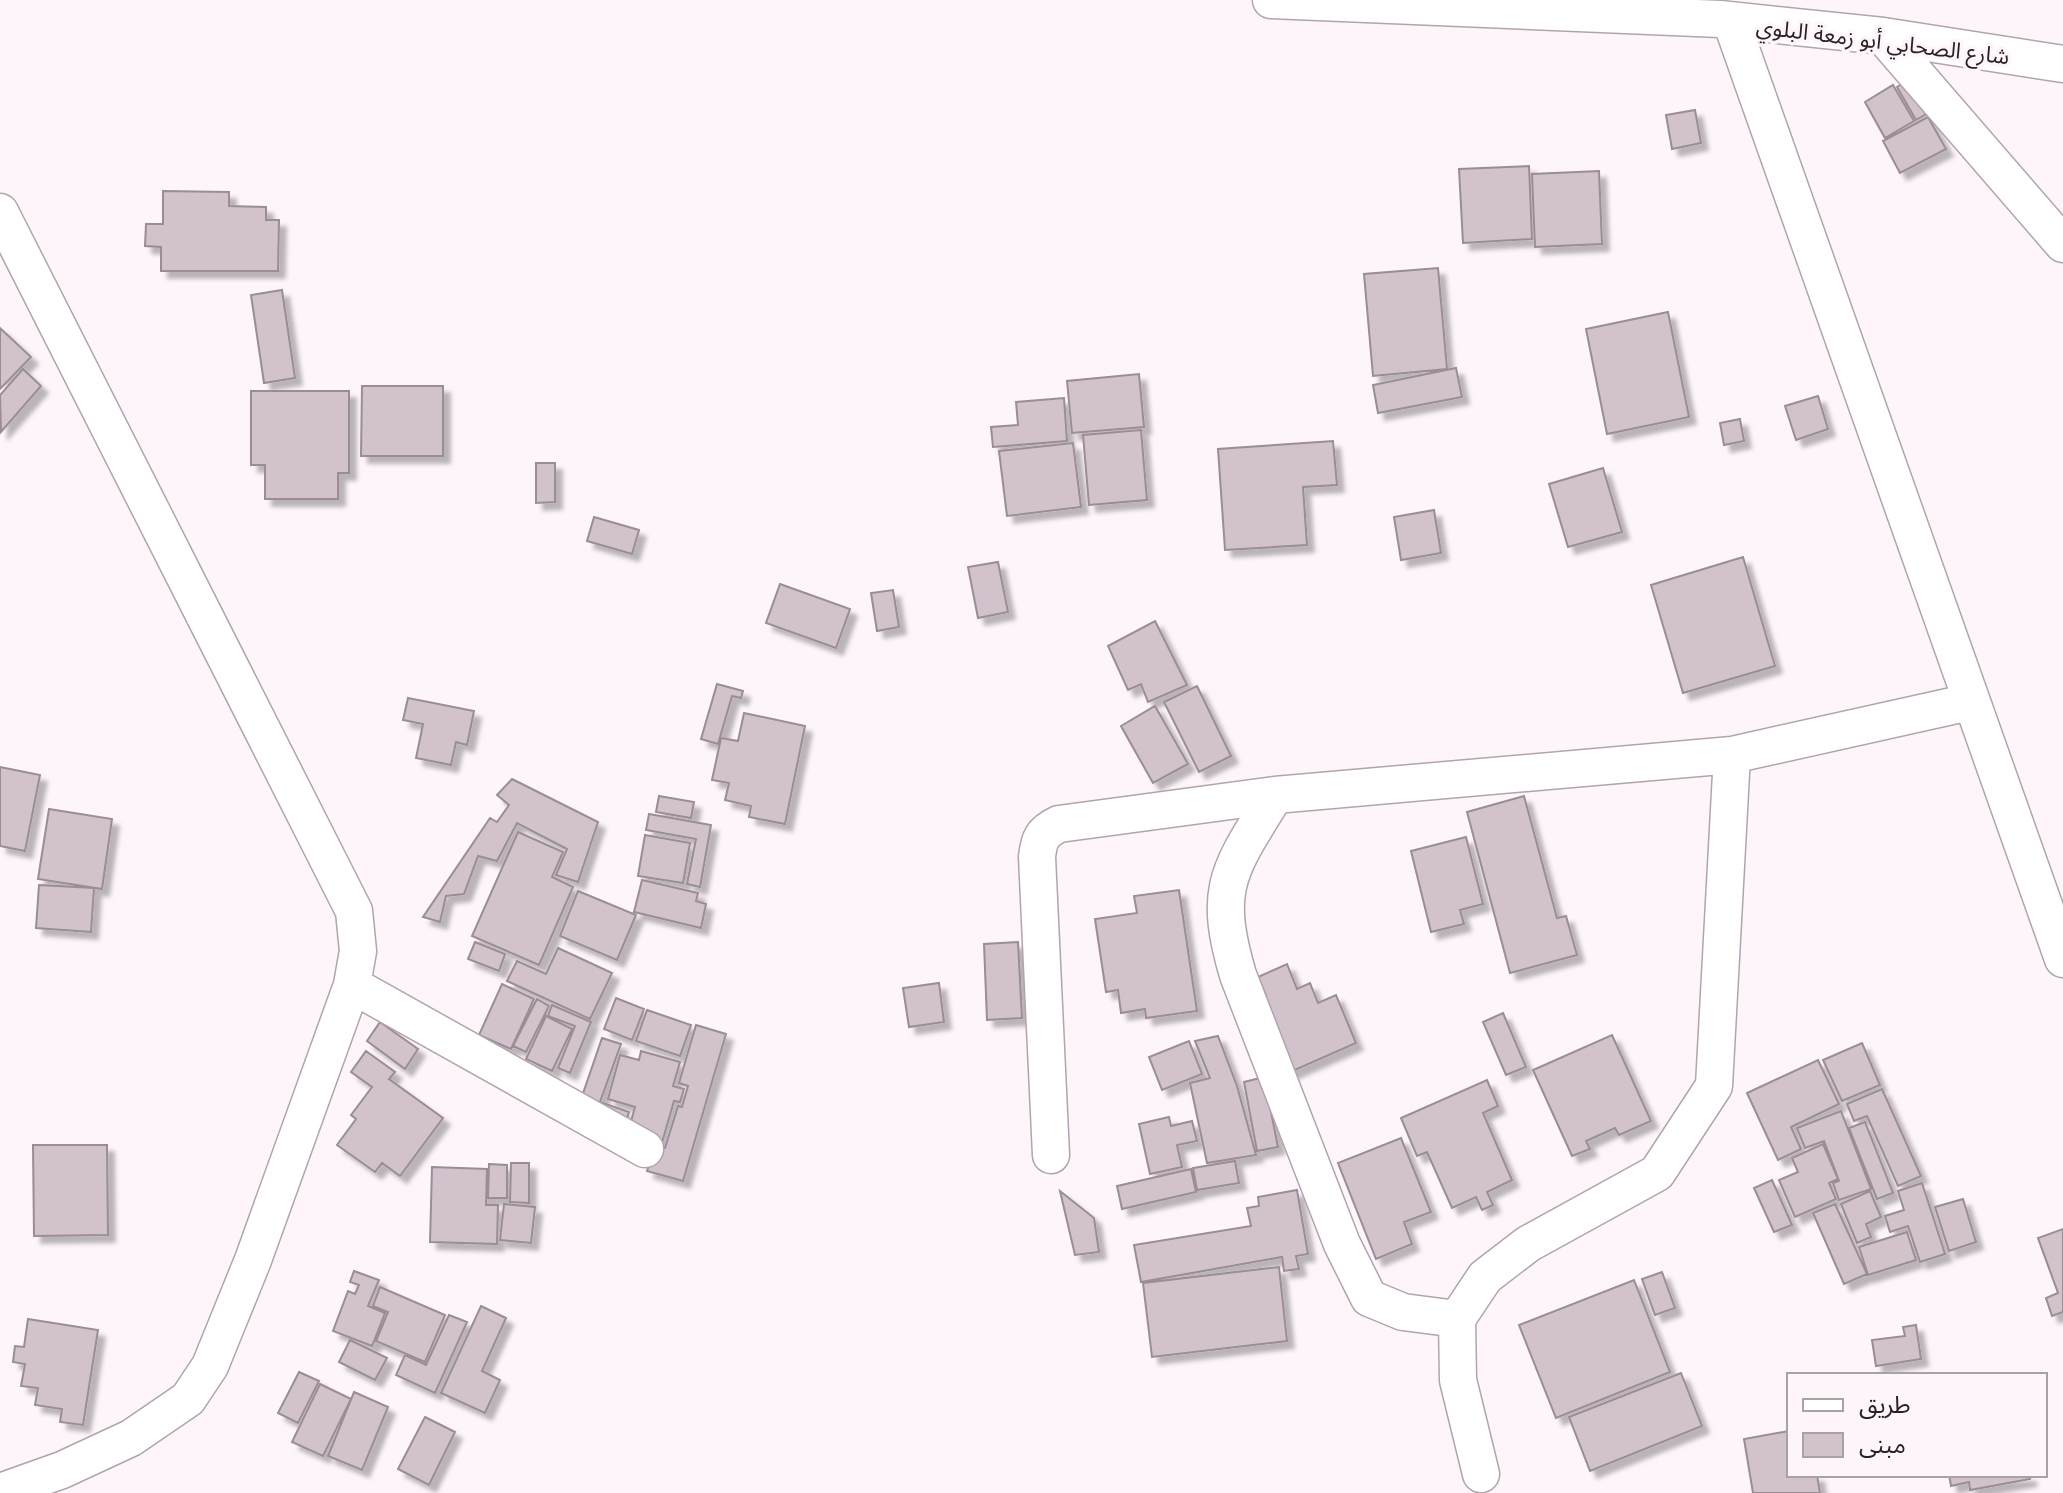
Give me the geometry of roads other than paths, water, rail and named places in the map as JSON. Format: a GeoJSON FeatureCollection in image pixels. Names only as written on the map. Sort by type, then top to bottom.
{"type":"FeatureCollection","features":[{"type":"Feature","properties":{"kind":"street","name":"شارع الصحابي أبو زمعة البلوي"},"geometry":{"type":"LineString","coordinates":[[1271,0],[1721,13],[2063,64]]}},
{"type":"Feature","properties":{"kind":"street"},"geometry":{"type":"LineString","coordinates":[[1721,13],[2063,959]]}},
{"type":"Feature","properties":{"kind":"street"},"geometry":{"type":"LineString","coordinates":[[1883,36],[2063,244]]}},
{"type":"Feature","properties":{"kind":"street"},"geometry":{"type":"LineString","coordinates":[[0,212],[354,911],[358,951],[352,985],[253,1260],[210,1366],[188,1399],[131,1438],[62,1470],[0,1492]]}},
{"type":"Feature","properties":{"kind":"street"},"geometry":{"type":"LineString","coordinates":[[1051,1155],[1039,840],[1046,830],[1059,824],[1275,795],[1732,755],[1970,702]]}},
{"type":"Feature","properties":{"kind":"street"},"geometry":{"type":"LineString","coordinates":[[1481,1474],[1458,1380],[1457,1319],[1485,1277],[1528,1244],[1657,1173],[1714,1086],[1732,755]]}},
{"type":"Feature","properties":{"kind":"street"},"geometry":{"type":"LineString","coordinates":[[1275,795],[1239,854],[1228,883],[1224,908],[1226,933],[1238,975],[1342,1244],[1369,1298],[1403,1312],[1457,1319]]}},
{"type":"Feature","properties":{"kind":"street"},"geometry":{"type":"LineString","coordinates":[[352,985],[645,1149]]}}]}
